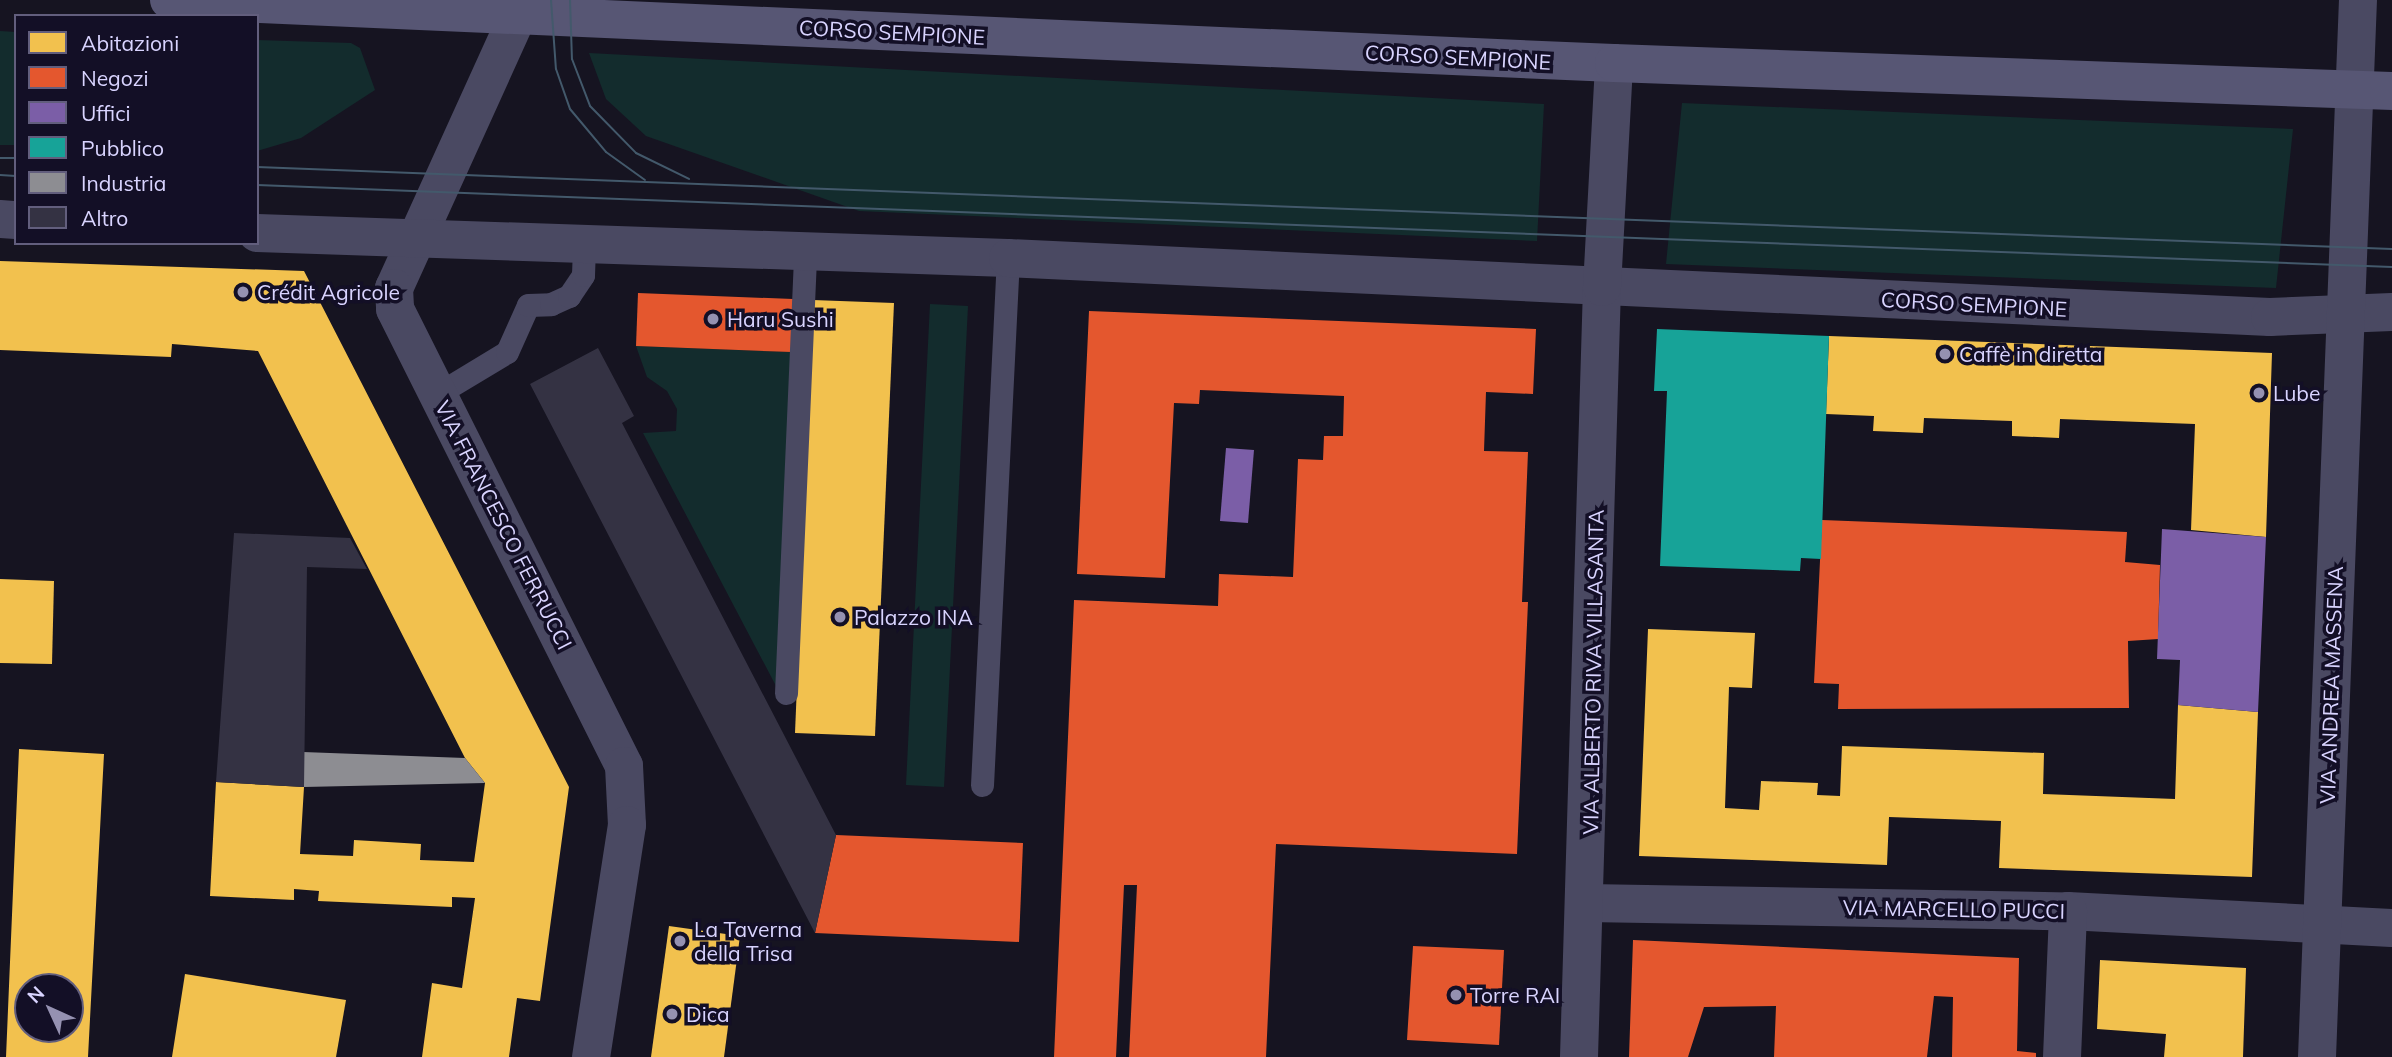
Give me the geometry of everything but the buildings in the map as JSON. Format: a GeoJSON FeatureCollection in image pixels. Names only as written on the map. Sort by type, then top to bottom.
{"type":"FeatureCollection","features":[{"type":"Feature","properties":{"kind":"main road","name":"CORSO SEMPIONE"},"geometry":{"type":"LineString","coordinates":[[169,0],[522,8],[1614,64],[2392,92]]}},
{"type":"Feature","properties":{"kind":"street"},"geometry":{"type":"LineString","coordinates":[[2346,314],[2358,0]]}},
{"type":"Feature","properties":{"kind":"street","name":"VIA FRANCESCO FERRUCCI"},"geometry":{"type":"LineString","coordinates":[[522,8],[399,269],[396,309],[624,766],[627,825],[591,1057]]}},
{"type":"Feature","properties":{"kind":"street"},"geometry":{"type":"LineString","coordinates":[[1602,287],[1614,64]]}},
{"type":"Feature","properties":{"kind":"street","name":"CORSO SEMPIONE"},"geometry":{"type":"LineString","coordinates":[[259,233],[1008,258],[2270,317],[2392,312]]}},
{"type":"Feature","properties":{"kind":"street","name":"VIA ALBERTO RIVA VILLASANTA"},"geometry":{"type":"LineString","coordinates":[[1579,1057],[1587,903],[1602,287]]}},
{"type":"Feature","properties":{"kind":"street","name":"VIA ANDREA MASSENA"},"geometry":{"type":"LineString","coordinates":[[2317,1057],[2346,314]]}},
{"type":"Feature","properties":{"kind":"street","name":"VIA MARCELLO PUCCI"},"geometry":{"type":"LineString","coordinates":[[1587,903],[2068,911],[2392,928]]}},
{"type":"Feature","properties":{"kind":"street"},"geometry":{"type":"LineString","coordinates":[[2062,1057],[2068,911]]}},
{"type":"Feature","properties":{"kind":"lane"},"geometry":{"type":"LineString","coordinates":[[439,393],[507,352],[528,305],[551,304],[569,296],[583,275],[584,244]]}},
{"type":"Feature","properties":{"kind":"lane"},"geometry":{"type":"LineString","coordinates":[[786,693],[806,252]]}},
{"type":"Feature","properties":{"kind":"lane"},"geometry":{"type":"LineString","coordinates":[[982,785],[1008,258]]}},
{"type":"Feature","properties":{"kind":"green space"},"geometry":{"type":"Polygon","coordinates":[[[0,31],[14,32],[14,145],[0,145],[0,31]]]}},
{"type":"Feature","properties":{"kind":"green space"},"geometry":{"type":"Polygon","coordinates":[[[259,40],[351,43],[360,48],[375,90],[301,138],[259,150],[259,40]]]}},
{"type":"Feature","properties":{"kind":"green space"},"geometry":{"type":"Polygon","coordinates":[[[589,53],[1544,104],[1537,241],[859,211],[646,136],[606,99],[589,53]]]}},
{"type":"Feature","properties":{"kind":"green space"},"geometry":{"type":"Polygon","coordinates":[[[1682,103],[2293,129],[2276,288],[1666,264],[1682,103]]]}},
{"type":"Feature","properties":{"kind":"green space"},"geometry":{"type":"Polygon","coordinates":[[[930,304],[968,306],[944,787],[906,785],[930,304]]]}},
{"type":"Feature","properties":{"kind":"green space"},"geometry":{"type":"Polygon","coordinates":[[[636,346],[791,352],[776,686],[643,433],[676,431],[677,409],[667,391],[647,377],[636,346]]]}},
{"type":"Feature","properties":{"kind":"tram line"},"geometry":{"type":"LineString","coordinates":[[551,0],[556,69],[570,109],[606,152],[645,180]]}},
{"type":"Feature","properties":{"kind":"tram line"},"geometry":{"type":"LineString","coordinates":[[570,0],[572,59],[590,106],[636,153],[689,179]]}},
{"type":"Feature","properties":{"kind":"tram line"},"geometry":{"type":"LineString","coordinates":[[0,158],[14,158]]}},
{"type":"Feature","properties":{"kind":"tram line"},"geometry":{"type":"LineString","coordinates":[[259,167],[2392,249]]}},
{"type":"Feature","properties":{"kind":"tram line"},"geometry":{"type":"LineString","coordinates":[[0,175],[14,176]]}},
{"type":"Feature","properties":{"kind":"tram line"},"geometry":{"type":"LineString","coordinates":[[259,185],[2392,267]]}},
{"type":"Feature","properties":{"kind":"place","name":"Crédit Agricole"},"geometry":{"type":"Point","coordinates":[243,292]}},
{"type":"Feature","properties":{"kind":"place","name":"Haru Sushi"},"geometry":{"type":"Point","coordinates":[713,319]}},
{"type":"Feature","properties":{"kind":"place","name":"Caffè in diretta"},"geometry":{"type":"Point","coordinates":[1945,354]}},
{"type":"Feature","properties":{"kind":"place","name":"Lube"},"geometry":{"type":"Point","coordinates":[2259,393]}},
{"type":"Feature","properties":{"kind":"place","name":"Palazzo INA"},"geometry":{"type":"Point","coordinates":[840,617]}},
{"type":"Feature","properties":{"kind":"place","name":"La Taverna della Trisa"},"geometry":{"type":"Point","coordinates":[680,941]}},
{"type":"Feature","properties":{"kind":"place","name":"Torre RAI"},"geometry":{"type":"Point","coordinates":[1456,995]}},
{"type":"Feature","properties":{"kind":"place","name":"Dica"},"geometry":{"type":"Point","coordinates":[672,1014]}}]}
